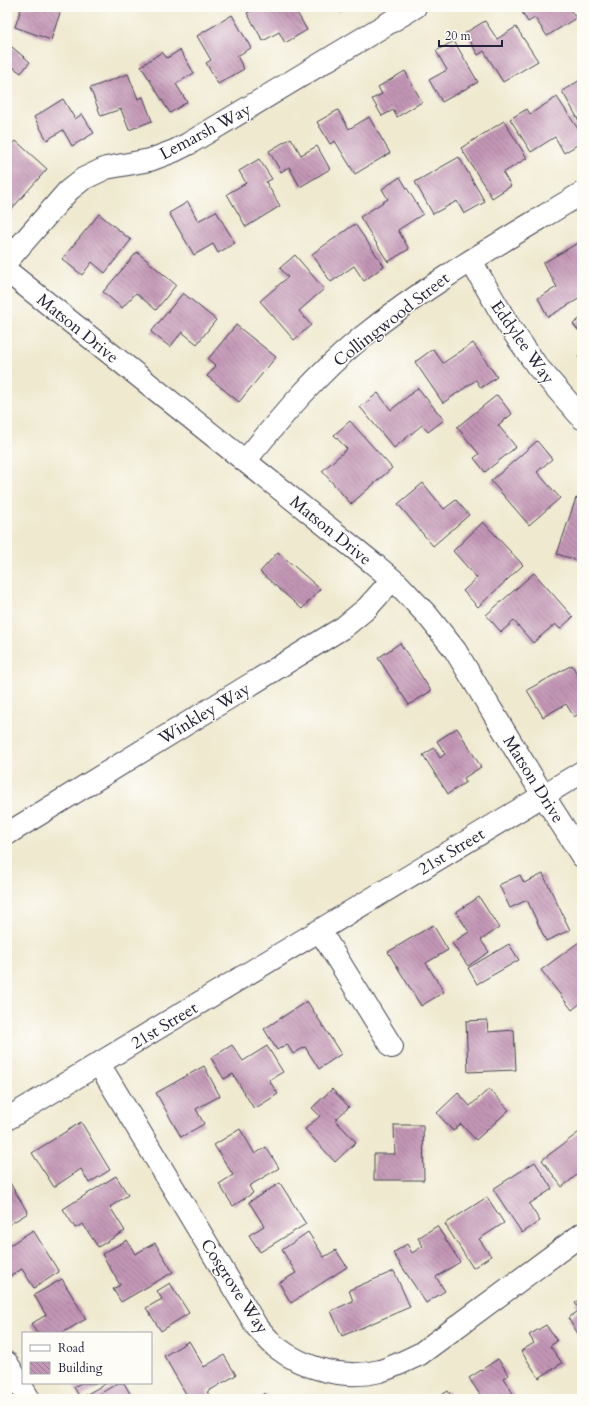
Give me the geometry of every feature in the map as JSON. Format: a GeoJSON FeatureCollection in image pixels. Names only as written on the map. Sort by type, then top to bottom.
{"type":"FeatureCollection","features":[{"type":"Feature","properties":{"kind":"street","name":"Lemarsh Way"},"geometry":{"type":"LineString","coordinates":[[7,261],[68,191],[83,179],[106,168],[150,160],[174,152],[415,7]]}},
{"type":"Feature","properties":{"kind":"street","name":"Collingwood Street"},"geometry":{"type":"LineString","coordinates":[[245,461],[288,409],[323,372],[361,338],[411,300],[471,261],[582,193]]}},
{"type":"Feature","properties":{"kind":"street","name":"Eddylee Way"},"geometry":{"type":"LineString","coordinates":[[471,261],[507,323],[537,366],[582,418]]}},
{"type":"Feature","properties":{"kind":"street","name":"Matson Drive"},"geometry":{"type":"LineString","coordinates":[[7,271],[392,580],[428,616],[455,650],[582,856]]}},
{"type":"Feature","properties":{"kind":"street","name":"Winkley Way"},"geometry":{"type":"LineString","coordinates":[[10,825],[344,627],[367,608],[392,580]]}},
{"type":"Feature","properties":{"kind":"street","name":"21st Street"},"geometry":{"type":"LineString","coordinates":[[7,1119],[582,772]]}},
{"type":"Feature","properties":{"kind":"street"},"geometry":{"type":"LineString","coordinates":[[320,931],[392,1047]]}},
{"type":"Feature","properties":{"kind":"street","name":"Cosgrove Way"},"geometry":{"type":"LineString","coordinates":[[99,1064],[257,1327],[276,1346],[300,1362],[320,1369],[350,1374],[379,1371],[397,1365],[420,1354],[582,1234]]}},
{"type":"Feature","properties":{"kind":"street"},"geometry":{"type":"LineString","coordinates":[[7,1363],[29,1399]]}},
{"type":"Feature","properties":{"kind":"building"},"geometry":{"type":"Polygon","coordinates":[[[15,7],[62,7],[51,40],[15,27],[21,9],[15,7]]]}},
{"type":"Feature","properties":{"kind":"building"},"geometry":{"type":"Polygon","coordinates":[[[258,7],[294,7],[307,30],[285,43],[279,32],[263,41],[247,13],[258,7]]]}},
{"type":"Feature","properties":{"kind":"building"},"geometry":{"type":"Polygon","coordinates":[[[336,7],[346,7],[339,12],[336,7]]]}},
{"type":"Feature","properties":{"kind":"building"},"geometry":{"type":"Polygon","coordinates":[[[519,7],[568,7],[576,18],[547,36],[535,18],[528,22],[519,7]]]}},
{"type":"Feature","properties":{"kind":"building"},"geometry":{"type":"Polygon","coordinates":[[[232,15],[251,48],[237,56],[244,69],[218,84],[206,63],[211,60],[197,36],[232,15]]]}},
{"type":"Feature","properties":{"kind":"building"},"geometry":{"type":"Polygon","coordinates":[[[485,21],[497,39],[516,27],[538,61],[503,82],[484,51],[478,55],[465,33],[485,21]]]}},
{"type":"Feature","properties":{"kind":"building"},"geometry":{"type":"Polygon","coordinates":[[[454,41],[478,82],[442,102],[429,80],[447,70],[436,51],[454,41]]]}},
{"type":"Feature","properties":{"kind":"building"},"geometry":{"type":"Polygon","coordinates":[[[7,43],[30,62],[21,73],[10,65],[7,69],[7,43]]]}},
{"type":"Feature","properties":{"kind":"building"},"geometry":{"type":"Polygon","coordinates":[[[180,50],[194,73],[176,84],[187,102],[170,113],[141,66],[162,52],[167,58],[180,50]]]}},
{"type":"Feature","properties":{"kind":"building"},"geometry":{"type":"Polygon","coordinates":[[[405,71],[422,102],[397,117],[393,110],[382,116],[372,99],[382,94],[378,87],[405,71]]]}},
{"type":"Feature","properties":{"kind":"building"},"geometry":{"type":"Polygon","coordinates":[[[128,74],[138,99],[143,97],[152,121],[129,130],[121,109],[101,116],[90,88],[128,74]]]}},
{"type":"Feature","properties":{"kind":"building"},"geometry":{"type":"Polygon","coordinates":[[[582,79],[582,126],[562,91],[582,79]]]}},
{"type":"Feature","properties":{"kind":"building"},"geometry":{"type":"Polygon","coordinates":[[[557,97],[582,135],[582,142],[564,153],[555,137],[531,152],[510,119],[527,109],[530,114],[557,97]]]}},
{"type":"Feature","properties":{"kind":"building"},"geometry":{"type":"Polygon","coordinates":[[[63,99],[75,119],[82,114],[94,133],[72,146],[63,130],[47,140],[34,117],[63,99]]]}},
{"type":"Feature","properties":{"kind":"building"},"geometry":{"type":"Polygon","coordinates":[[[338,110],[349,129],[369,117],[390,153],[355,174],[335,141],[330,144],[317,122],[338,110]]]}},
{"type":"Feature","properties":{"kind":"building"},"geometry":{"type":"Polygon","coordinates":[[[504,121],[527,158],[503,173],[511,186],[492,198],[461,148],[504,121]]]}},
{"type":"Feature","properties":{"kind":"building"},"geometry":{"type":"Polygon","coordinates":[[[291,138],[301,155],[317,146],[330,169],[300,187],[289,167],[281,172],[269,151],[291,138]]]}},
{"type":"Feature","properties":{"kind":"building"},"geometry":{"type":"Polygon","coordinates":[[[16,141],[47,169],[9,212],[7,210],[7,151],[16,141]]]}},
{"type":"Feature","properties":{"kind":"building"},"geometry":{"type":"Polygon","coordinates":[[[459,157],[485,202],[464,214],[457,201],[433,214],[415,182],[459,157]]]}},
{"type":"Feature","properties":{"kind":"building"},"geometry":{"type":"Polygon","coordinates":[[[259,159],[272,179],[266,182],[280,206],[246,227],[227,194],[246,183],[239,171],[259,159]]]}},
{"type":"Feature","properties":{"kind":"building"},"geometry":{"type":"Polygon","coordinates":[[[400,177],[423,214],[398,230],[409,249],[388,262],[360,217],[388,199],[382,189],[400,177]]]}},
{"type":"Feature","properties":{"kind":"building"},"geometry":{"type":"Polygon","coordinates":[[[188,202],[198,221],[216,211],[235,243],[218,253],[213,244],[194,255],[169,213],[188,202]]]}},
{"type":"Feature","properties":{"kind":"building"},"geometry":{"type":"Polygon","coordinates":[[[99,214],[131,240],[105,273],[92,262],[82,275],[62,259],[99,214]]]}},
{"type":"Feature","properties":{"kind":"building"},"geometry":{"type":"Polygon","coordinates":[[[355,224],[384,266],[364,281],[354,266],[331,282],[312,254],[355,224]]]}},
{"type":"Feature","properties":{"kind":"building"},"geometry":{"type":"Polygon","coordinates":[[[578,243],[582,250],[582,297],[548,317],[538,298],[557,287],[543,263],[578,243]]]}},
{"type":"Feature","properties":{"kind":"building"},"geometry":{"type":"Polygon","coordinates":[[[137,252],[176,285],[156,310],[136,293],[122,308],[103,292],[137,252]]]}},
{"type":"Feature","properties":{"kind":"building"},"geometry":{"type":"Polygon","coordinates":[[[295,255],[324,289],[299,311],[311,325],[294,340],[260,301],[288,277],[280,268],[295,255]]]}},
{"type":"Feature","properties":{"kind":"building"},"geometry":{"type":"Polygon","coordinates":[[[183,293],[216,320],[197,344],[182,332],[170,347],[151,332],[183,293]]]}},
{"type":"Feature","properties":{"kind":"building"},"geometry":{"type":"Polygon","coordinates":[[[582,317],[582,335],[573,324],[582,317]]]}},
{"type":"Feature","properties":{"kind":"building"},"geometry":{"type":"Polygon","coordinates":[[[236,325],[276,357],[239,402],[207,376],[216,366],[208,359],[236,325]]]}},
{"type":"Feature","properties":{"kind":"building"},"geometry":{"type":"Polygon","coordinates":[[[473,343],[497,377],[481,388],[476,380],[443,403],[415,362],[433,349],[443,363],[473,343]]]}},
{"type":"Feature","properties":{"kind":"building"},"geometry":{"type":"Polygon","coordinates":[[[582,353],[582,362],[578,357],[582,353]]]}},
{"type":"Feature","properties":{"kind":"building"},"geometry":{"type":"Polygon","coordinates":[[[418,388],[444,420],[428,432],[422,425],[394,448],[360,407],[378,393],[391,410],[418,388]]]}},
{"type":"Feature","properties":{"kind":"building"},"geometry":{"type":"Polygon","coordinates":[[[497,395],[512,414],[498,425],[516,447],[485,472],[474,458],[479,454],[457,427],[497,395]]]}},
{"type":"Feature","properties":{"kind":"building"},"geometry":{"type":"Polygon","coordinates":[[[350,421],[392,468],[351,504],[322,471],[347,449],[334,435],[350,421]]]}},
{"type":"Feature","properties":{"kind":"building"},"geometry":{"type":"Polygon","coordinates":[[[537,441],[552,459],[537,472],[560,498],[529,525],[491,481],[537,441]]]}},
{"type":"Feature","properties":{"kind":"building"},"geometry":{"type":"Polygon","coordinates":[[[423,483],[444,509],[456,500],[469,515],[433,546],[398,504],[423,483]]]}},
{"type":"Feature","properties":{"kind":"building"},"geometry":{"type":"Polygon","coordinates":[[[576,498],[582,500],[582,562],[557,554],[576,498]]]}},
{"type":"Feature","properties":{"kind":"building"},"geometry":{"type":"Polygon","coordinates":[[[483,522],[523,565],[478,607],[463,591],[477,578],[453,551],[483,522]]]}},
{"type":"Feature","properties":{"kind":"building"},"geometry":{"type":"Polygon","coordinates":[[[278,552],[320,589],[302,609],[260,572],[278,552]]]}},
{"type":"Feature","properties":{"kind":"building"},"geometry":{"type":"Polygon","coordinates":[[[534,573],[573,617],[560,629],[555,624],[533,643],[514,621],[501,632],[486,615],[534,573]]]}},
{"type":"Feature","properties":{"kind":"building"},"geometry":{"type":"Polygon","coordinates":[[[400,643],[431,691],[409,705],[378,658],[400,643]]]}},
{"type":"Feature","properties":{"kind":"building"},"geometry":{"type":"Polygon","coordinates":[[[572,665],[582,683],[582,712],[574,717],[566,704],[543,717],[527,690],[572,665]]]}},
{"type":"Feature","properties":{"kind":"building"},"geometry":{"type":"Polygon","coordinates":[[[457,728],[481,767],[464,778],[466,782],[448,794],[423,755],[434,748],[440,758],[445,754],[437,741],[457,728]]]}},
{"type":"Feature","properties":{"kind":"building"},"geometry":{"type":"Polygon","coordinates":[[[543,874],[570,930],[546,941],[527,900],[510,908],[499,885],[520,875],[524,883],[543,874]]]}},
{"type":"Feature","properties":{"kind":"building"},"geometry":{"type":"Polygon","coordinates":[[[479,897],[499,928],[481,940],[489,952],[468,966],[452,943],[469,932],[456,912],[479,897]]]}},
{"type":"Feature","properties":{"kind":"building"},"geometry":{"type":"Polygon","coordinates":[[[433,925],[448,950],[426,963],[444,992],[421,1006],[388,952],[433,925]]]}},
{"type":"Feature","properties":{"kind":"building"},"geometry":{"type":"Polygon","coordinates":[[[579,942],[582,947],[582,1002],[572,1010],[541,970],[579,942]]]}},
{"type":"Feature","properties":{"kind":"building"},"geometry":{"type":"Polygon","coordinates":[[[509,944],[519,960],[477,984],[468,968],[509,944]]]}},
{"type":"Feature","properties":{"kind":"building"},"geometry":{"type":"Polygon","coordinates":[[[307,1001],[341,1054],[319,1069],[305,1047],[293,1054],[287,1044],[277,1050],[264,1029],[307,1001]]]}},
{"type":"Feature","properties":{"kind":"building"},"geometry":{"type":"Polygon","coordinates":[[[487,1020],[488,1032],[514,1030],[516,1070],[468,1072],[466,1021],[487,1020]]]}},
{"type":"Feature","properties":{"kind":"building"},"geometry":{"type":"Polygon","coordinates":[[[232,1045],[243,1061],[267,1046],[283,1072],[269,1080],[278,1094],[254,1109],[233,1074],[224,1079],[211,1058],[232,1045]]]}},
{"type":"Feature","properties":{"kind":"building"},"geometry":{"type":"Polygon","coordinates":[[[204,1066],[220,1096],[196,1109],[204,1124],[181,1137],[156,1093],[204,1066]]]}},
{"type":"Feature","properties":{"kind":"building"},"geometry":{"type":"Polygon","coordinates":[[[332,1089],[349,1107],[335,1120],[356,1142],[335,1162],[305,1129],[320,1116],[312,1108],[332,1089]]]}},
{"type":"Feature","properties":{"kind":"building"},"geometry":{"type":"Polygon","coordinates":[[[489,1089],[509,1110],[476,1140],[461,1124],[453,1131],[437,1113],[458,1093],[470,1106],[489,1089]]]}},
{"type":"Feature","properties":{"kind":"building"},"geometry":{"type":"Polygon","coordinates":[[[81,1122],[110,1170],[89,1183],[81,1169],[54,1187],[32,1153],[81,1122]]]}},
{"type":"Feature","properties":{"kind":"building"},"geometry":{"type":"Polygon","coordinates":[[[394,1125],[423,1125],[424,1180],[374,1180],[374,1154],[395,1154],[394,1125]]]}},
{"type":"Feature","properties":{"kind":"building"},"geometry":{"type":"Polygon","coordinates":[[[240,1129],[255,1154],[266,1147],[279,1168],[249,1186],[253,1193],[233,1206],[219,1184],[233,1175],[214,1145],[240,1129]]]}},
{"type":"Feature","properties":{"kind":"building"},"geometry":{"type":"Polygon","coordinates":[[[582,1130],[582,1171],[562,1187],[542,1160],[582,1130]]]}},
{"type":"Feature","properties":{"kind":"building"},"geometry":{"type":"Polygon","coordinates":[[[535,1162],[552,1189],[529,1204],[540,1221],[522,1233],[493,1189],[535,1162]]]}},
{"type":"Feature","properties":{"kind":"building"},"geometry":{"type":"Polygon","coordinates":[[[116,1176],[128,1195],[110,1207],[125,1231],[98,1247],[83,1224],[75,1228],[63,1209],[116,1176]]]}},
{"type":"Feature","properties":{"kind":"building"},"geometry":{"type":"Polygon","coordinates":[[[7,1178],[28,1213],[7,1226],[7,1178]]]}},
{"type":"Feature","properties":{"kind":"building"},"geometry":{"type":"Polygon","coordinates":[[[280,1183],[306,1224],[260,1252],[249,1235],[264,1226],[249,1202],[280,1183]]]}},
{"type":"Feature","properties":{"kind":"building"},"geometry":{"type":"Polygon","coordinates":[[[487,1197],[504,1223],[479,1239],[491,1256],[473,1268],[445,1224],[487,1197]]]}},
{"type":"Feature","properties":{"kind":"building"},"geometry":{"type":"Polygon","coordinates":[[[437,1226],[460,1262],[436,1277],[445,1291],[426,1303],[393,1253],[407,1244],[412,1253],[423,1246],[418,1238],[437,1226]]]}},
{"type":"Feature","properties":{"kind":"building"},"geometry":{"type":"Polygon","coordinates":[[[33,1230],[59,1272],[34,1288],[22,1269],[7,1278],[7,1247],[33,1230]]]}},
{"type":"Feature","properties":{"kind":"building"},"geometry":{"type":"Polygon","coordinates":[[[308,1232],[324,1257],[336,1250],[347,1267],[291,1303],[279,1283],[296,1273],[282,1250],[308,1232]]]}},
{"type":"Feature","properties":{"kind":"building"},"geometry":{"type":"Polygon","coordinates":[[[127,1240],[135,1254],[155,1243],[173,1272],[121,1302],[113,1289],[120,1285],[102,1254],[127,1240]]]}},
{"type":"Feature","properties":{"kind":"building"},"geometry":{"type":"Polygon","coordinates":[[[394,1271],[410,1307],[342,1336],[331,1311],[353,1301],[349,1290],[394,1271]]]}},
{"type":"Feature","properties":{"kind":"building"},"geometry":{"type":"Polygon","coordinates":[[[62,1279],[86,1319],[64,1332],[36,1332],[31,1324],[46,1315],[34,1295],[62,1279]]]}},
{"type":"Feature","properties":{"kind":"building"},"geometry":{"type":"Polygon","coordinates":[[[170,1283],[189,1313],[161,1331],[146,1308],[162,1299],[157,1291],[170,1283]]]}},
{"type":"Feature","properties":{"kind":"building"},"geometry":{"type":"Polygon","coordinates":[[[582,1298],[582,1340],[568,1318],[580,1310],[575,1303],[582,1298]]]}},
{"type":"Feature","properties":{"kind":"building"},"geometry":{"type":"Polygon","coordinates":[[[546,1325],[557,1341],[550,1346],[562,1363],[539,1378],[521,1351],[534,1343],[529,1335],[546,1325]]]}},
{"type":"Feature","properties":{"kind":"building"},"geometry":{"type":"Polygon","coordinates":[[[189,1341],[204,1367],[224,1355],[236,1375],[207,1392],[210,1396],[205,1399],[189,1399],[164,1356],[189,1341]]]}},
{"type":"Feature","properties":{"kind":"building"},"geometry":{"type":"Polygon","coordinates":[[[498,1359],[509,1375],[503,1378],[514,1395],[509,1399],[483,1399],[469,1378],[498,1359]]]}},
{"type":"Feature","properties":{"kind":"building"},"geometry":{"type":"Polygon","coordinates":[[[79,1384],[105,1384],[80,1398],[74,1387],[79,1384]]]}},
{"type":"Feature","properties":{"kind":"building"},"geometry":{"type":"Polygon","coordinates":[[[116,1384],[125,1384],[133,1399],[94,1399],[93,1398],[116,1384]]]}},
{"type":"Feature","properties":{"kind":"building"},"geometry":{"type":"Polygon","coordinates":[[[448,1391],[453,1399],[435,1399],[448,1391]]]}},
{"type":"Feature","properties":{"kind":"building"},"geometry":{"type":"Polygon","coordinates":[[[264,1393],[273,1399],[260,1399],[264,1393]]]}}]}
